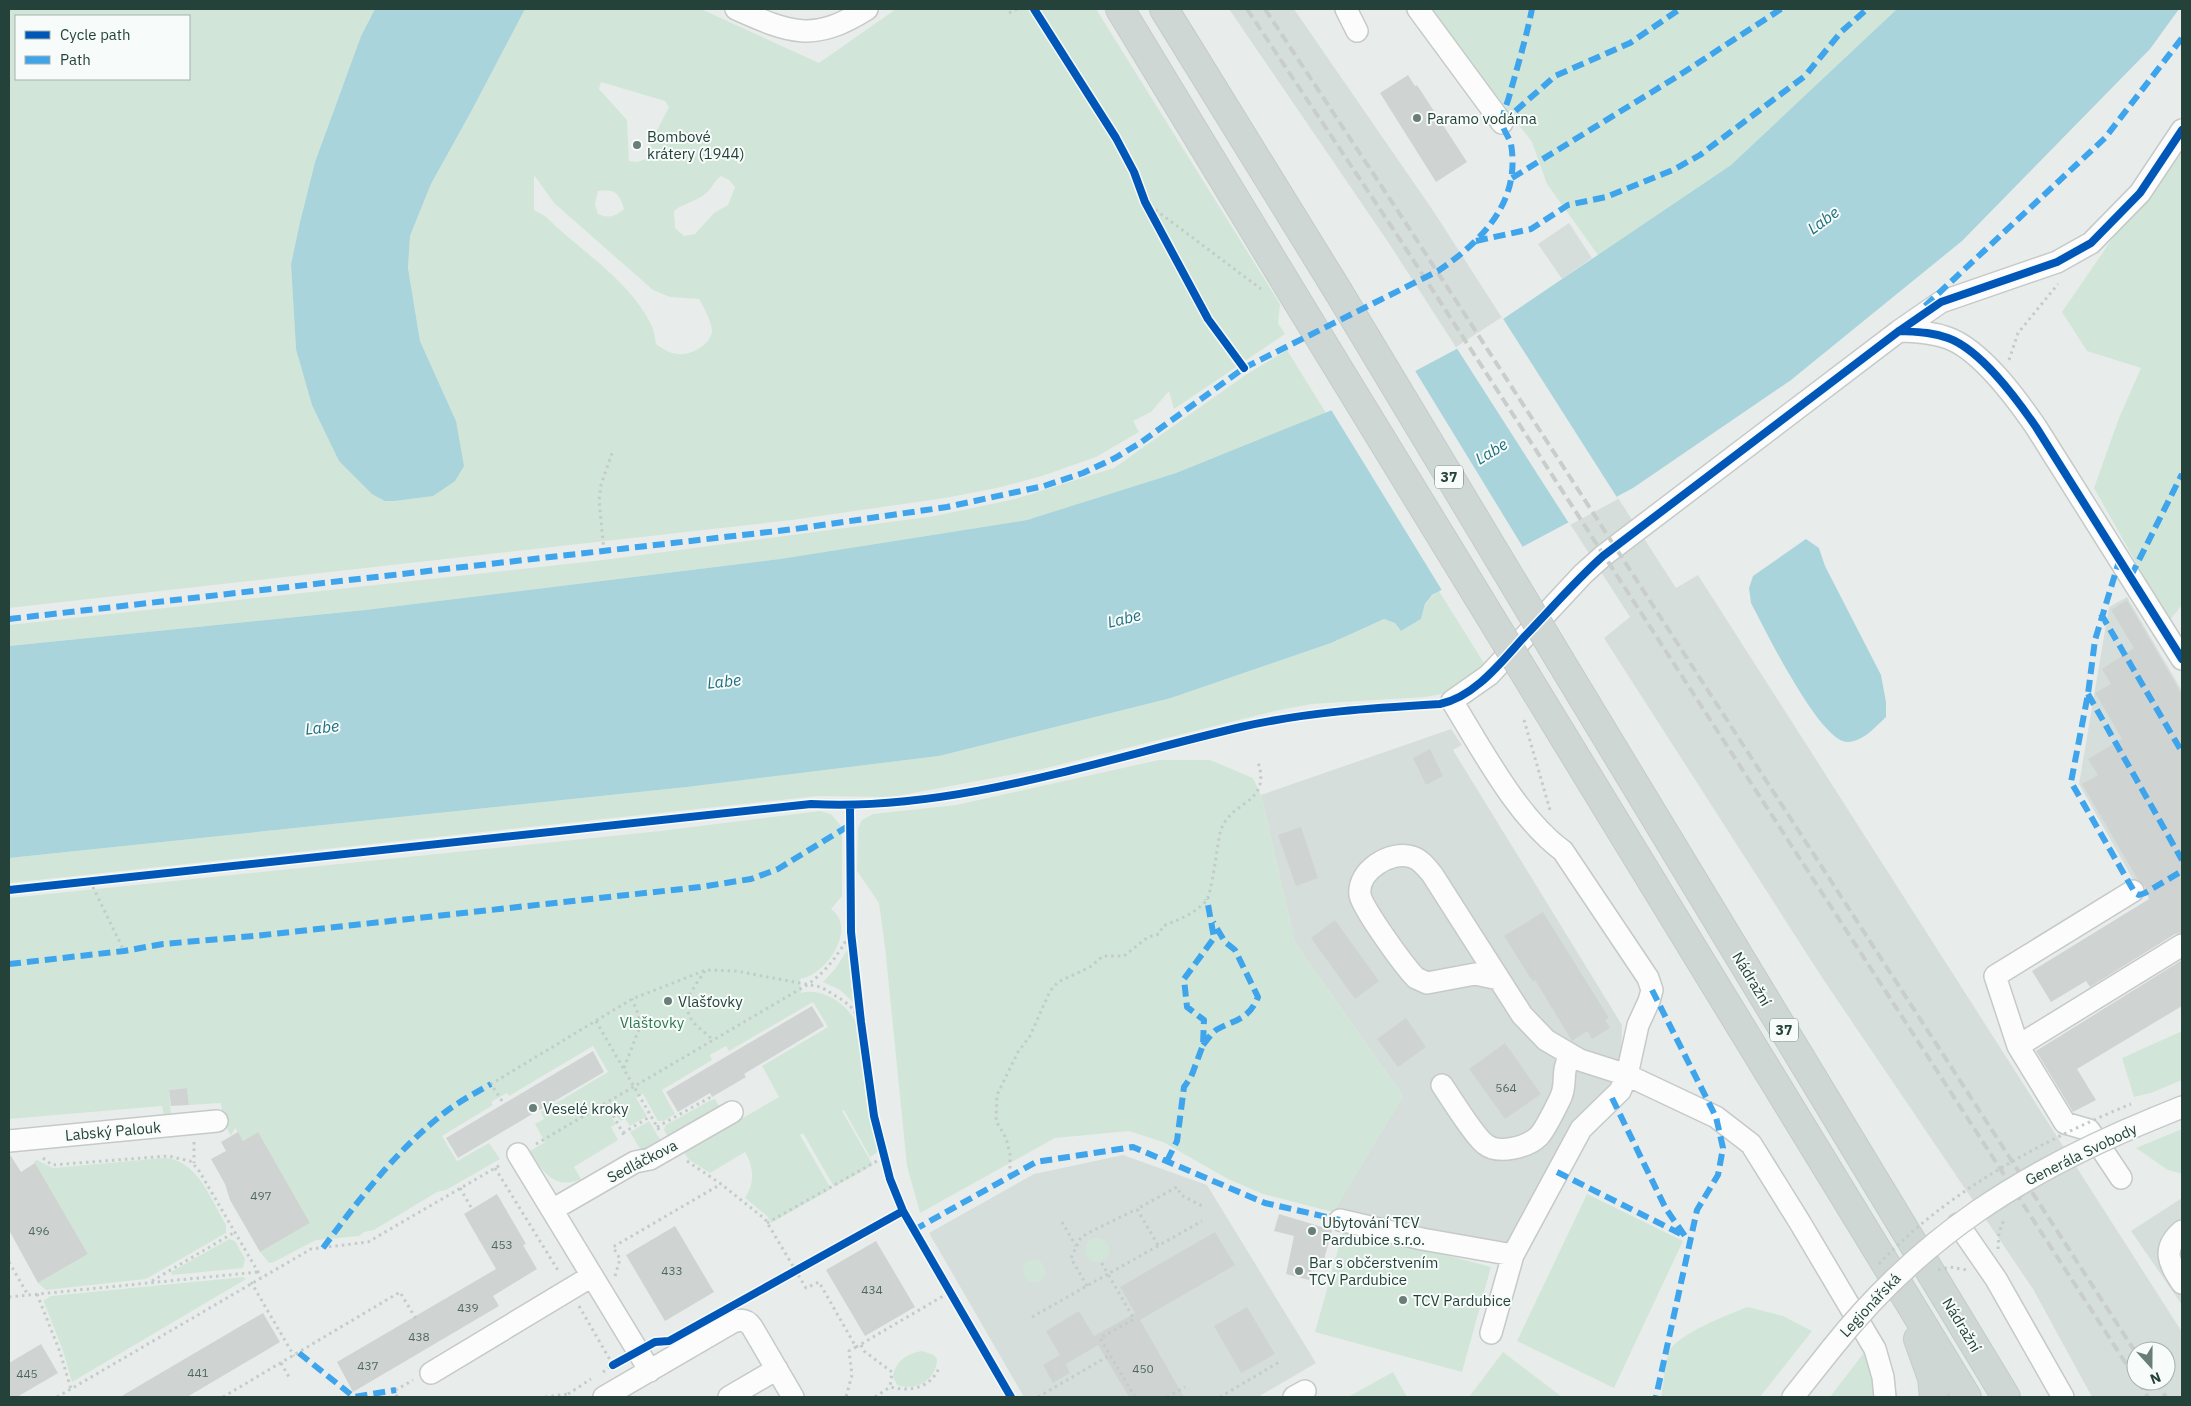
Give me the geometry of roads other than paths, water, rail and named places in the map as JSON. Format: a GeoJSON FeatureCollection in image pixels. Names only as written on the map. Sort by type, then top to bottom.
{"type":"FeatureCollection","features":[{"type":"Feature","properties":{"kind":"main road","name":"37"},"geometry":{"type":"LineString","coordinates":[[1120,9],[1967,1397]]}},
{"type":"Feature","properties":{"kind":"main road","name":"Nádražní"},"geometry":{"type":"LineString","coordinates":[[1164,9],[1338,291],[2006,1397]]}},
{"type":"Feature","properties":{"kind":"main road"},"geometry":{"type":"LineString","coordinates":[[1900,1288],[1932,1378],[1934,1397]]}},
{"type":"Feature","properties":{"kind":"street"},"geometry":{"type":"LineString","coordinates":[[736,9],[771,24],[805,31],[826,29],[843,23],[864,9]]}},
{"type":"Feature","properties":{"kind":"street"},"geometry":{"type":"LineString","coordinates":[[1346,9],[1357,31]]}},
{"type":"Feature","properties":{"kind":"street"},"geometry":{"type":"LineString","coordinates":[[1418,9],[1502,123]]}},
{"type":"Feature","properties":{"kind":"street"},"geometry":{"type":"LineString","coordinates":[[1491,1332],[1513,1255],[1581,1129],[1616,1095],[1627,1075],[1638,1025],[1652,990],[1648,978],[1562,852],[1547,840],[1535,826],[1496,773],[1452,701],[1489,675],[1583,574],[1604,556],[1899,331],[1942,302],[2057,262],[2091,243],[2140,193],[2182,130]]}},
{"type":"Feature","properties":{"kind":"street"},"geometry":{"type":"LineString","coordinates":[[1899,331],[1929,332],[1950,339],[1973,354],[2012,392],[2181,656]]}},
{"type":"Feature","properties":{"kind":"street"},"geometry":{"type":"LineString","coordinates":[[1499,979],[1475,974],[1427,983],[1416,978],[1363,902],[1360,887],[1363,878],[1377,864],[1395,856],[1412,857],[1419,860],[1432,874],[1522,1015],[1546,1040],[1570,1055],[1627,1075],[1716,1117],[1751,1144],[1875,1349],[1884,1377],[1885,1397]]}},
{"type":"Feature","properties":{"kind":"street"},"geometry":{"type":"LineString","coordinates":[[2121,1178],[2089,1130],[2065,1123],[2018,1046],[1995,976],[2133,891]]}},
{"type":"Feature","properties":{"kind":"street"},"geometry":{"type":"LineString","coordinates":[[2018,1046],[2182,945]]}},
{"type":"Feature","properties":{"kind":"street"},"geometry":{"type":"LineString","coordinates":[[1442,1085],[1483,1144],[1495,1149],[1513,1148],[1539,1136],[1560,1098],[1564,1086],[1564,1067],[1570,1055]]}},
{"type":"Feature","properties":{"kind":"street","name":"Generála Svobody"},"geometry":{"type":"LineString","coordinates":[[1958,1224],[2015,1186],[2066,1157],[2182,1106]]}},
{"type":"Feature","properties":{"kind":"street","name":"Sedláčkova"},"geometry":{"type":"LineString","coordinates":[[552,1210],[635,1162],[678,1154],[732,1112]]}},
{"type":"Feature","properties":{"kind":"street","name":"Labský Palouk"},"geometry":{"type":"LineString","coordinates":[[9,1141],[217,1121]]}},
{"type":"Feature","properties":{"kind":"street"},"geometry":{"type":"LineString","coordinates":[[518,1154],[650,1371]]}},
{"type":"Feature","properties":{"kind":"street"},"geometry":{"type":"LineString","coordinates":[[1340,1220],[1422,1239],[1513,1255]]}},
{"type":"Feature","properties":{"kind":"street"},"geometry":{"type":"LineString","coordinates":[[1958,1224],[1996,1279],[2063,1397]]}},
{"type":"Feature","properties":{"kind":"street","name":"Legionářská"},"geometry":{"type":"LineString","coordinates":[[1793,1397],[1873,1299],[1915,1258],[1958,1224]]}},
{"type":"Feature","properties":{"kind":"street"},"geometry":{"type":"LineString","coordinates":[[2182,1231],[2171,1244],[2169,1254],[2171,1264],[2182,1283]]}},
{"type":"Feature","properties":{"kind":"street"},"geometry":{"type":"LineString","coordinates":[[431,1373],[592,1276]]}},
{"type":"Feature","properties":{"kind":"street"},"geometry":{"type":"LineString","coordinates":[[610,1396],[733,1322],[742,1311],[793,1397]]}},
{"type":"Feature","properties":{"kind":"street"},"geometry":{"type":"LineString","coordinates":[[729,1397],[777,1369]]}},
{"type":"Feature","properties":{"kind":"water"},"geometry":{"type":"Polygon","coordinates":[[[375,9],[525,9],[431,184],[410,236],[408,268],[420,341],[456,421],[464,466],[455,481],[433,496],[394,501],[385,501],[372,494],[339,461],[312,405],[296,349],[291,264],[315,162],[361,36],[375,9]]]}},
{"type":"Feature","properties":{"kind":"water","name":"Labe"},"geometry":{"type":"Polygon","coordinates":[[[1897,9],[2179,9],[2150,49],[1962,241],[1791,380],[1633,488],[1432,595],[1425,604],[1421,619],[1401,631],[1395,623],[1384,619],[1331,643],[1171,698],[939,756],[687,787],[9,858],[9,646],[365,610],[780,559],[1027,520],[1176,473],[1372,394],[1466,344],[1731,165],[1897,9]]]}},
{"type":"Feature","properties":{"kind":"water"},"geometry":{"type":"Polygon","coordinates":[[[1806,539],[1819,548],[1825,566],[1881,675],[1886,702],[1886,717],[1869,733],[1854,741],[1848,742],[1836,737],[1823,724],[1794,683],[1751,603],[1749,588],[1753,576],[1806,539]]]}},
{"type":"Feature","properties":{"kind":"railway"},"geometry":{"type":"LineString","coordinates":[[1247,9],[1397,235],[2126,1364]]}},
{"type":"Feature","properties":{"kind":"railway"},"geometry":{"type":"LineString","coordinates":[[1265,9],[1409,228],[2128,1341]]}},
{"type":"Feature","properties":{"kind":"railway"},"geometry":{"type":"LineString","coordinates":[[2144,1391],[2148,1397]]}},
{"type":"Feature","properties":{"kind":"railway"},"geometry":{"type":"LineString","coordinates":[[2162,1391],[2166,1397]]}},
{"type":"Feature","properties":{"kind":"place","name":"Paramo vodárna"},"geometry":{"type":"Point","coordinates":[1417,118]}},
{"type":"Feature","properties":{"kind":"place","name":"Bombové krátery (1944)"},"geometry":{"type":"Point","coordinates":[637,145]}},
{"type":"Feature","properties":{"kind":"place","name":"Vlašťovky"},"geometry":{"type":"Point","coordinates":[668,1001]}},
{"type":"Feature","properties":{"kind":"place","name":"Veselé kroky"},"geometry":{"type":"Point","coordinates":[533,1108]}},
{"type":"Feature","properties":{"kind":"place","name":"Ubytování TCV Pardubice s.r.o."},"geometry":{"type":"Point","coordinates":[1312,1231]}},
{"type":"Feature","properties":{"kind":"place","name":"Bar s občerstvením TCV Pardubice"},"geometry":{"type":"Point","coordinates":[1299,1271]}},
{"type":"Feature","properties":{"kind":"place","name":"TCV Pardubice"},"geometry":{"type":"Point","coordinates":[1403,1300]}},
{"type":"Feature","properties":{"kind":"park label","name":"Vlaštovky"},"geometry":{"type":"Point","coordinates":[652,1022]}}]}
